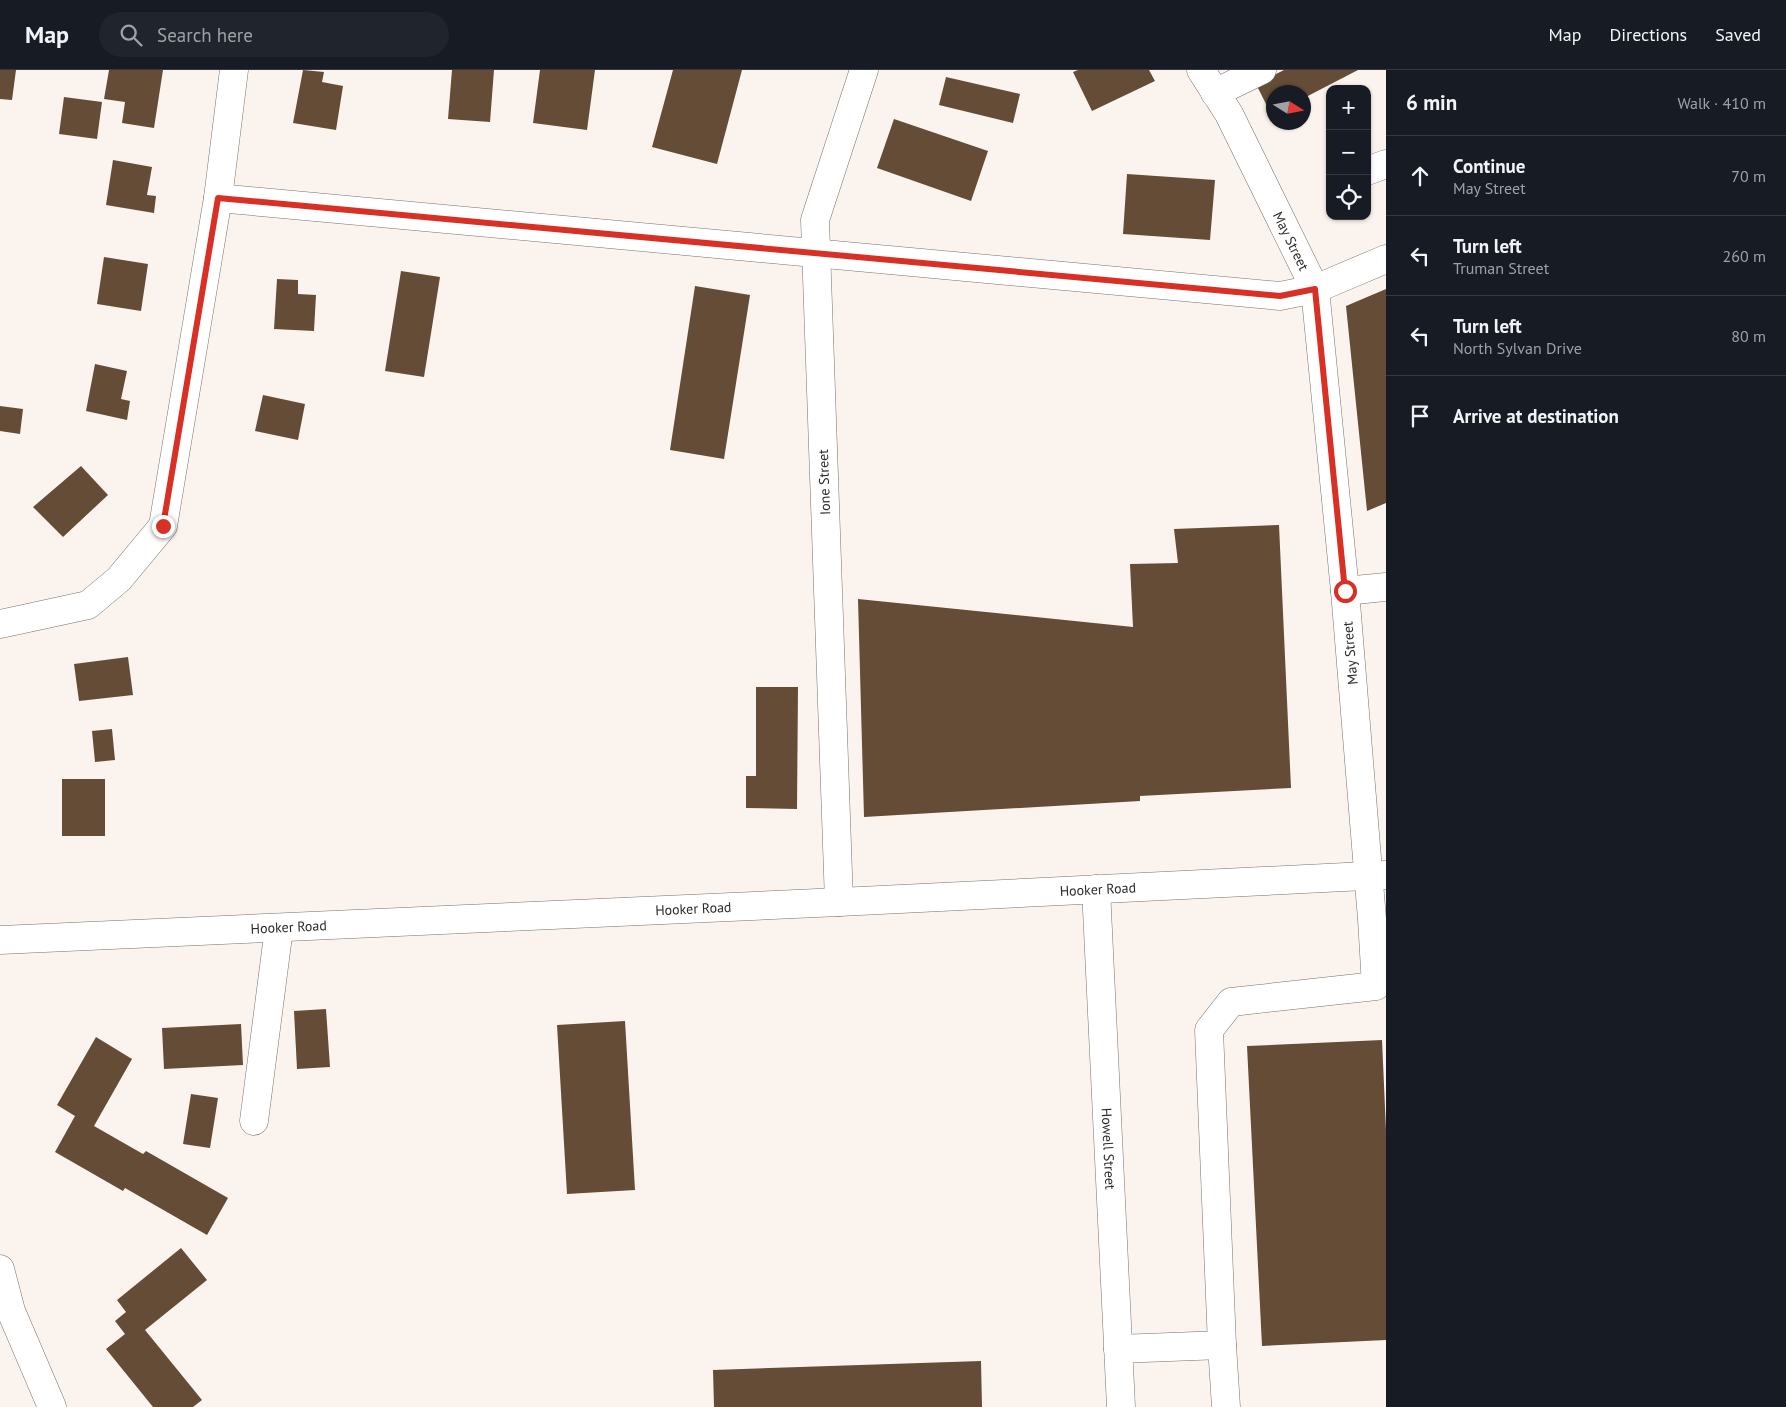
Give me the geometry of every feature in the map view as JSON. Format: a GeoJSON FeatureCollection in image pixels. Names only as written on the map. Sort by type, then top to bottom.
{"type":"FeatureCollection","features":[{"type":"Feature","properties":{"kind":"street"},"geometry":{"type":"LineString","coordinates":[[0,624],[88,605],[119,579],[163,526],[218,198],[234,70]]}},
{"type":"Feature","properties":{"kind":"street","name":"Ione Street"},"geometry":{"type":"LineString","coordinates":[[839,902],[815,220],[864,70]]}},
{"type":"Feature","properties":{"kind":"street","name":"May Street"},"geometry":{"type":"LineString","coordinates":[[1201,70],[1229,114],[1315,289],[1345,591],[1377,876],[1376,986],[1231,1002],[1209,1030],[1222,1345]]}},
{"type":"Feature","properties":{"kind":"street"},"geometry":{"type":"LineString","coordinates":[[1216,93],[1262,70]]}},
{"type":"Feature","properties":{"kind":"street"},"geometry":{"type":"LineString","coordinates":[[1371,170],[1386,164]]}},
{"type":"Feature","properties":{"kind":"street"},"geometry":{"type":"LineString","coordinates":[[218,198],[1280,296],[1315,289],[1386,259]]}},
{"type":"Feature","properties":{"kind":"street"},"geometry":{"type":"LineString","coordinates":[[1345,591],[1386,587]]}},
{"type":"Feature","properties":{"kind":"street","name":"Hooker Road"},"geometry":{"type":"LineString","coordinates":[[0,940],[1377,876]]}},
{"type":"Feature","properties":{"kind":"street","name":"Howell Street"},"geometry":{"type":"LineString","coordinates":[[1096,889],[1121,1407]]}},
{"type":"Feature","properties":{"kind":"street"},"geometry":{"type":"LineString","coordinates":[[254,1120],[279,928]]}},
{"type":"Feature","properties":{"kind":"street"},"geometry":{"type":"LineString","coordinates":[[0,1269],[11,1311],[52,1407]]}},
{"type":"Feature","properties":{"kind":"street"},"geometry":{"type":"LineString","coordinates":[[1118,1349],[1222,1345],[1226,1407]]}},
{"type":"Feature","properties":{"kind":"building"},"geometry":{"type":"Polygon","coordinates":[[[0,70],[16,70],[12,100],[0,99],[0,70]]]}},
{"type":"Feature","properties":{"kind":"building"},"geometry":{"type":"Polygon","coordinates":[[[109,70],[163,70],[154,128],[122,123],[125,102],[104,99],[109,70]]]}},
{"type":"Feature","properties":{"kind":"building"},"geometry":{"type":"Polygon","coordinates":[[[303,70],[324,72],[322,82],[343,86],[336,130],[293,123],[303,70]]]}},
{"type":"Feature","properties":{"kind":"building"},"geometry":{"type":"Polygon","coordinates":[[[452,70],[494,70],[490,122],[448,119],[452,70]]]}},
{"type":"Feature","properties":{"kind":"building"},"geometry":{"type":"Polygon","coordinates":[[[540,70],[595,70],[587,130],[533,123],[540,70]]]}},
{"type":"Feature","properties":{"kind":"building"},"geometry":{"type":"Polygon","coordinates":[[[673,70],[742,70],[717,164],[652,147],[673,70]]]}},
{"type":"Feature","properties":{"kind":"building"},"geometry":{"type":"Polygon","coordinates":[[[1078,70],[1149,70],[1155,81],[1092,111],[1073,72],[1078,70]]]}},
{"type":"Feature","properties":{"kind":"building"},"geometry":{"type":"Polygon","coordinates":[[[1284,70],[1358,70],[1311,94],[1311,85],[1266,85],[1266,104],[1256,84],[1284,70]]]}},
{"type":"Feature","properties":{"kind":"building"},"geometry":{"type":"Polygon","coordinates":[[[946,77],[1020,94],[1013,123],[939,105],[946,77]]]}},
{"type":"Feature","properties":{"kind":"building"},"geometry":{"type":"Polygon","coordinates":[[[64,97],[102,102],[97,139],[59,134],[64,97]]]}},
{"type":"Feature","properties":{"kind":"building"},"geometry":{"type":"Polygon","coordinates":[[[894,119],[988,151],[971,201],[877,168],[894,119]]]}},
{"type":"Feature","properties":{"kind":"building"},"geometry":{"type":"Polygon","coordinates":[[[113,160],[152,167],[147,195],[156,196],[154,213],[106,205],[113,160]]]}},
{"type":"Feature","properties":{"kind":"building"},"geometry":{"type":"Polygon","coordinates":[[[1127,174],[1215,180],[1210,240],[1123,234],[1127,174]]]}},
{"type":"Feature","properties":{"kind":"building"},"geometry":{"type":"Polygon","coordinates":[[[104,257],[148,264],[141,311],[97,304],[104,257]]]}},
{"type":"Feature","properties":{"kind":"building"},"geometry":{"type":"Polygon","coordinates":[[[401,271],[440,277],[424,377],[385,371],[401,271]]]}},
{"type":"Feature","properties":{"kind":"building"},"geometry":{"type":"Polygon","coordinates":[[[277,279],[298,280],[298,294],[316,295],[314,331],[274,329],[277,279]]]}},
{"type":"Feature","properties":{"kind":"building"},"geometry":{"type":"Polygon","coordinates":[[[695,286],[750,295],[724,459],[670,450],[695,286]]]}},
{"type":"Feature","properties":{"kind":"building"},"geometry":{"type":"Polygon","coordinates":[[[1386,289],[1386,503],[1367,511],[1346,306],[1386,289]]]}},
{"type":"Feature","properties":{"kind":"building"},"geometry":{"type":"Polygon","coordinates":[[[95,364],[127,371],[121,399],[130,401],[127,420],[86,411],[95,364]]]}},
{"type":"Feature","properties":{"kind":"building"},"geometry":{"type":"Polygon","coordinates":[[[263,395],[305,404],[298,440],[255,431],[263,395]]]}},
{"type":"Feature","properties":{"kind":"building"},"geometry":{"type":"Polygon","coordinates":[[[0,406],[23,409],[20,434],[0,431],[0,406]]]}},
{"type":"Feature","properties":{"kind":"building"},"geometry":{"type":"Polygon","coordinates":[[[81,466],[108,495],[63,537],[33,507],[81,466]]]}},
{"type":"Feature","properties":{"kind":"building"},"geometry":{"type":"Polygon","coordinates":[[[1279,525],[1291,788],[1140,796],[1140,801],[864,817],[858,599],[1133,627],[1130,564],[1178,563],[1174,529],[1279,525]]]}},
{"type":"Feature","properties":{"kind":"building"},"geometry":{"type":"Polygon","coordinates":[[[128,657],[133,695],[79,701],[74,664],[128,657]]]}},
{"type":"Feature","properties":{"kind":"building"},"geometry":{"type":"Polygon","coordinates":[[[756,687],[798,687],[797,809],[746,808],[746,776],[756,776],[756,687]]]}},
{"type":"Feature","properties":{"kind":"building"},"geometry":{"type":"Polygon","coordinates":[[[112,729],[115,760],[95,762],[92,731],[112,729]]]}},
{"type":"Feature","properties":{"kind":"building"},"geometry":{"type":"Polygon","coordinates":[[[62,779],[105,779],[105,836],[62,836],[62,779]]]}},
{"type":"Feature","properties":{"kind":"building"},"geometry":{"type":"Polygon","coordinates":[[[326,1009],[330,1067],[297,1069],[294,1011],[326,1009]]]}},
{"type":"Feature","properties":{"kind":"building"},"geometry":{"type":"Polygon","coordinates":[[[625,1021],[635,1190],[567,1194],[557,1025],[625,1021]]]}},
{"type":"Feature","properties":{"kind":"building"},"geometry":{"type":"Polygon","coordinates":[[[241,1024],[243,1065],[164,1069],[162,1028],[241,1024]]]}},
{"type":"Feature","properties":{"kind":"building"},"geometry":{"type":"Polygon","coordinates":[[[96,1037],[132,1059],[94,1126],[143,1154],[146,1151],[228,1198],[207,1235],[125,1188],[123,1191],[55,1152],[75,1116],[57,1105],[96,1037]]]}},
{"type":"Feature","properties":{"kind":"building"},"geometry":{"type":"Polygon","coordinates":[[[1382,1040],[1386,1130],[1386,1340],[1262,1346],[1247,1046],[1382,1040]]]}},
{"type":"Feature","properties":{"kind":"building"},"geometry":{"type":"Polygon","coordinates":[[[191,1094],[218,1098],[210,1148],[183,1144],[191,1094]]]}},
{"type":"Feature","properties":{"kind":"building"},"geometry":{"type":"Polygon","coordinates":[[[181,1248],[207,1280],[145,1330],[202,1400],[193,1407],[153,1407],[106,1349],[125,1334],[115,1321],[126,1312],[117,1300],[181,1248]]]}},
{"type":"Feature","properties":{"kind":"building"},"geometry":{"type":"Polygon","coordinates":[[[981,1361],[982,1407],[714,1407],[713,1370],[981,1361]]]}},
{"type":"Feature","properties":{"kind":"route"},"geometry":{"type":"LineString","coordinates":[[163,526],[218,198],[1280,296],[1315,289],[1345,591]]}}]}
